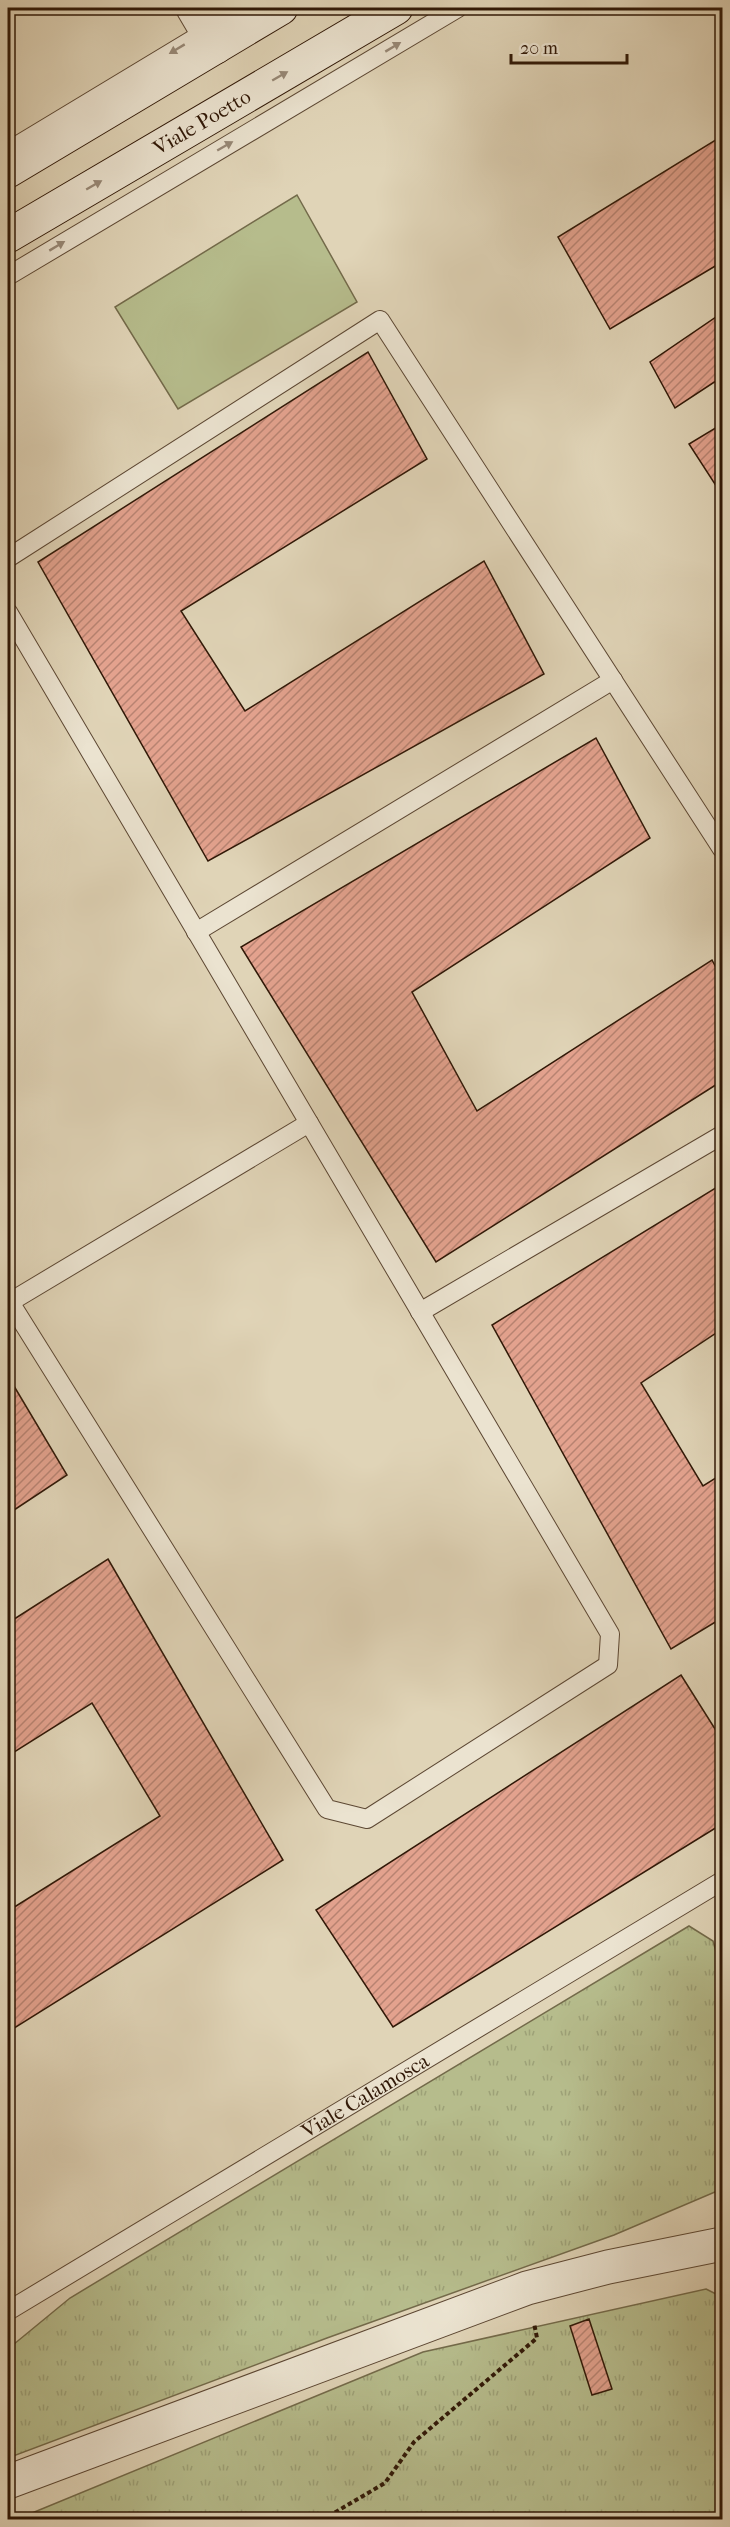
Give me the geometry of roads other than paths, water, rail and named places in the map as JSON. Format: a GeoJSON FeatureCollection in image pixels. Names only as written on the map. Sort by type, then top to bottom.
{"type":"FeatureCollection","features":[{"type":"Feature","properties":{"kind":"main road"},"geometry":{"type":"LineString","coordinates":[[8,171],[205,28],[281,8]]}},
{"type":"Feature","properties":{"kind":"main road","name":"Viale Poetto"},"geometry":{"type":"LineString","coordinates":[[8,236],[396,8]]}},
{"type":"Feature","properties":{"kind":"main road"},"geometry":{"type":"LineString","coordinates":[[8,2482],[527,2288],[608,2267],[723,2244]]}},
{"type":"Feature","properties":{"kind":"lane"},"geometry":{"type":"LineString","coordinates":[[8,151],[205,28],[245,8]]}},
{"type":"Feature","properties":{"kind":"lane"},"geometry":{"type":"LineString","coordinates":[[8,276],[458,8]]}},
{"type":"Feature","properties":{"kind":"lane"},"geometry":{"type":"LineString","coordinates":[[8,558],[380,320],[723,849]]}},
{"type":"Feature","properties":{"kind":"lane"},"geometry":{"type":"LineString","coordinates":[[8,612],[196,932],[309,1123],[610,1634],[608,1665],[368,1819],[327,1809],[9,1300],[309,1123]]}},
{"type":"Feature","properties":{"kind":"lane"},"geometry":{"type":"LineString","coordinates":[[196,932],[613,680]]}},
{"type":"Feature","properties":{"kind":"lane"},"geometry":{"type":"LineString","coordinates":[[420,1312],[723,1135]]}},
{"type":"Feature","properties":{"kind":"lane","name":"Viale Calamosca"},"geometry":{"type":"LineString","coordinates":[[8,2311],[723,1881]]}}]}
